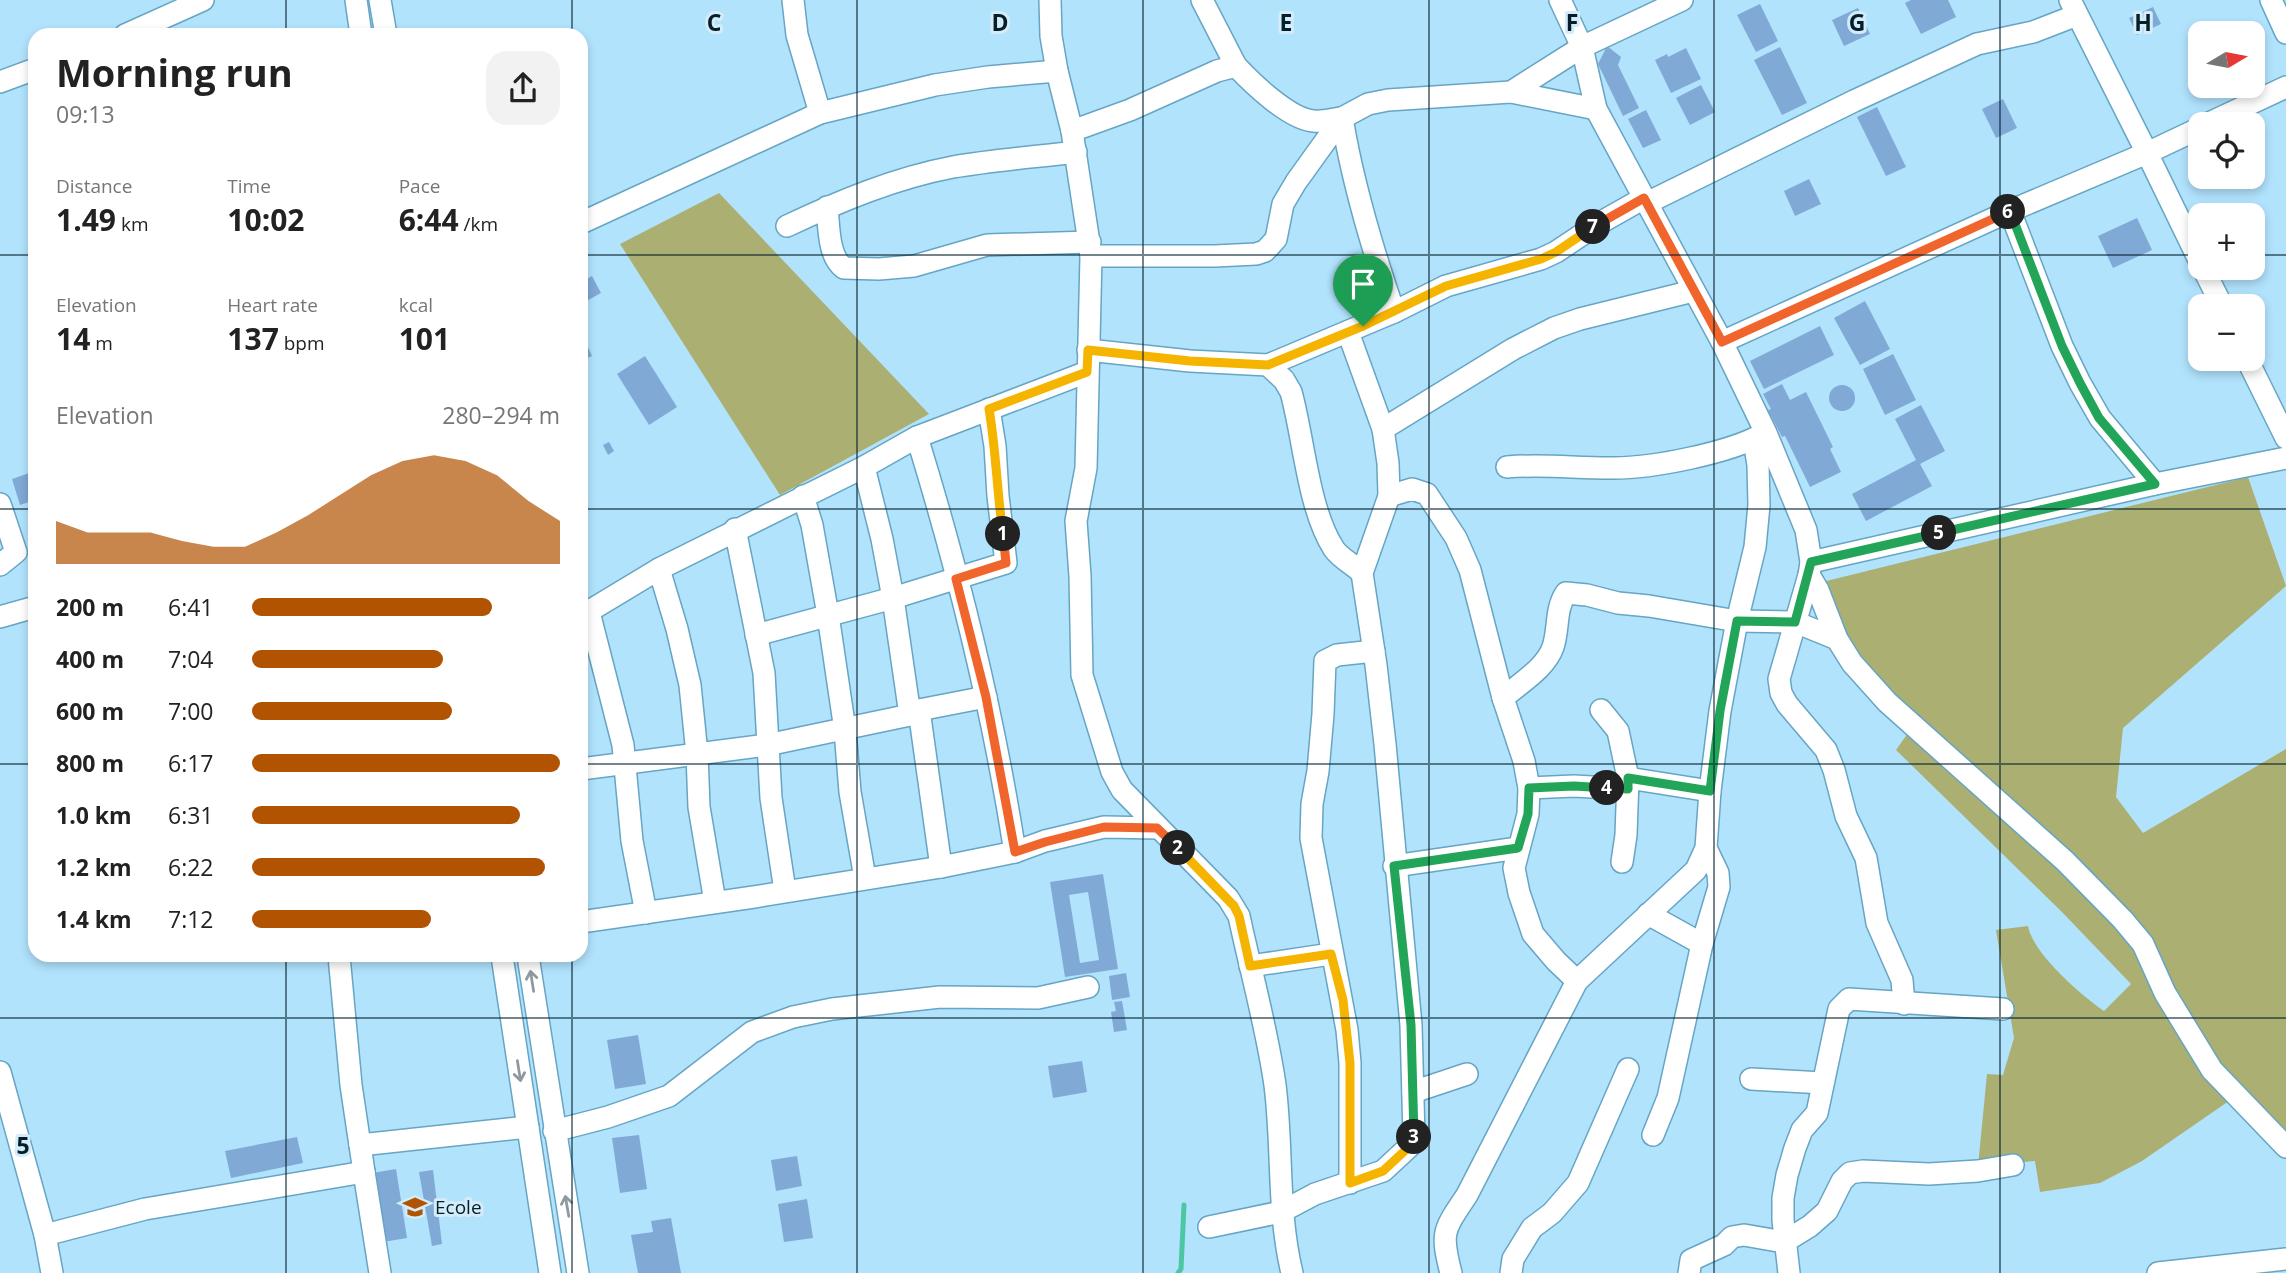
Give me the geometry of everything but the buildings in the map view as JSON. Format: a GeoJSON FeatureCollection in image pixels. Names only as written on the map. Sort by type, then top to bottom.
{"type":"FeatureCollection","features":[{"type":"Feature","properties":{"kind":"street"},"geometry":{"type":"LineString","coordinates":[[141,28],[203,0]]}},
{"type":"Feature","properties":{"kind":"street"},"geometry":{"type":"LineString","coordinates":[[356,0],[360,28]]}},
{"type":"Feature","properties":{"kind":"street"},"geometry":{"type":"LineString","coordinates":[[380,0],[385,28]]}},
{"type":"Feature","properties":{"kind":"street"},"geometry":{"type":"LineString","coordinates":[[793,0],[797,35],[820,113]]}},
{"type":"Feature","properties":{"kind":"street"},"geometry":{"type":"LineString","coordinates":[[1051,0],[1057,71],[1074,142],[1091,249],[1086,468],[1076,521],[1082,675],[1112,772],[1122,790],[1234,906],[1239,916],[1275,1086],[1281,1212],[1292,1273]]}},
{"type":"Feature","properties":{"kind":"street"},"geometry":{"type":"LineString","coordinates":[[1202,0],[1236,66],[1268,97],[1311,121],[1342,118],[1368,104],[1388,100],[1511,92],[1596,109]]}},
{"type":"Feature","properties":{"kind":"street"},"geometry":{"type":"LineString","coordinates":[[1560,0],[1582,47],[1596,109],[1722,342],[1760,436],[1806,530],[1810,568],[1837,639],[1852,663],[1887,702],[2065,861],[2123,920],[2143,944],[2165,993],[2212,1070],[2286,1146]]}},
{"type":"Feature","properties":{"kind":"street"},"geometry":{"type":"LineString","coordinates":[[1511,92],[1582,47],[1682,0]]}},
{"type":"Feature","properties":{"kind":"street"},"geometry":{"type":"LineString","coordinates":[[2271,0],[2286,33]]}},
{"type":"Feature","properties":{"kind":"street"},"geometry":{"type":"LineString","coordinates":[[1088,350],[1190,361],[1268,365],[1394,312],[1446,286],[1541,259],[1598,224],[1854,101],[1977,44],[2033,32],[2073,8],[2188,237]]}},
{"type":"Feature","properties":{"kind":"street"},"geometry":{"type":"LineString","coordinates":[[787,226],[827,207],[909,178],[1074,142],[1130,110],[1217,71],[1236,66]]}},
{"type":"Feature","properties":{"kind":"street"},"geometry":{"type":"LineString","coordinates":[[588,220],[820,113],[935,85],[1057,71]]}},
{"type":"Feature","properties":{"kind":"street"},"geometry":{"type":"LineString","coordinates":[[0,82],[28,72]]}},
{"type":"Feature","properties":{"kind":"street"},"geometry":{"type":"LineString","coordinates":[[2233,112],[2286,87]]}},
{"type":"Feature","properties":{"kind":"street"},"geometry":{"type":"LineString","coordinates":[[827,207],[834,256],[844,268],[879,270],[914,266],[987,245],[1215,256],[1256,254],[1265,251],[1276,239],[1283,204],[1342,118]]}},
{"type":"Feature","properties":{"kind":"street"},"geometry":{"type":"LineString","coordinates":[[1342,118],[1367,231],[1394,312]]}},
{"type":"Feature","properties":{"kind":"street"},"geometry":{"type":"LineString","coordinates":[[1722,342],[2188,134]]}},
{"type":"Feature","properties":{"kind":"street"},"geometry":{"type":"LineString","coordinates":[[2010,211],[2062,346],[2080,383],[2099,418],[2155,484]]}},
{"type":"Feature","properties":{"kind":"street"},"geometry":{"type":"LineString","coordinates":[[1383,429],[1513,349],[1554,328],[1693,291]]}},
{"type":"Feature","properties":{"kind":"street"},"geometry":{"type":"LineString","coordinates":[[1209,1227],[1281,1212],[1314,1194],[1383,1171],[1411,1145],[1415,1129],[1411,1025],[1374,651],[1362,573],[1389,496],[1388,463],[1383,429],[1348,332]]}},
{"type":"Feature","properties":{"kind":"street"},"geometry":{"type":"LineString","coordinates":[[1268,365],[1284,380],[1291,392],[1312,491],[1325,533],[1336,553],[1362,573]]}},
{"type":"Feature","properties":{"kind":"street"},"geometry":{"type":"LineString","coordinates":[[2253,371],[2286,438]]}},
{"type":"Feature","properties":{"kind":"street"},"geometry":{"type":"LineString","coordinates":[[588,612],[659,569],[864,467],[917,437],[1087,372]]}},
{"type":"Feature","properties":{"kind":"street"},"geometry":{"type":"LineString","coordinates":[[756,635],[1003,565],[1007,560],[989,409]]}},
{"type":"Feature","properties":{"kind":"street"},"geometry":{"type":"LineString","coordinates":[[1507,467],[1540,464],[1630,467],[1703,455],[1760,436]]}},
{"type":"Feature","properties":{"kind":"street"},"geometry":{"type":"LineString","coordinates":[[1451,1273],[1443,1245],[1448,1224],[1467,1195],[1577,981],[1696,870],[1706,848],[1720,711],[1737,621],[1755,547],[1759,505],[1760,436]]}},
{"type":"Feature","properties":{"kind":"street"},"geometry":{"type":"LineString","coordinates":[[917,437],[936,498],[986,697],[1015,852]]}},
{"type":"Feature","properties":{"kind":"street"},"geometry":{"type":"LineString","coordinates":[[1810,568],[2155,484],[2286,458]]}},
{"type":"Feature","properties":{"kind":"street"},"geometry":{"type":"LineString","coordinates":[[864,467],[882,539],[941,867]]}},
{"type":"Feature","properties":{"kind":"street"},"geometry":{"type":"LineString","coordinates":[[1389,496],[1412,489],[1427,494],[1456,538],[1470,570],[1503,698],[1524,761],[1529,788],[1528,814],[1514,869],[1519,893],[1533,934],[1577,981]]}},
{"type":"Feature","properties":{"kind":"street"},"geometry":{"type":"LineString","coordinates":[[803,496],[812,525],[828,615],[845,730],[850,792],[865,878]]}},
{"type":"Feature","properties":{"kind":"street"},"geometry":{"type":"LineString","coordinates":[[0,504],[16,552],[0,565]]}},
{"type":"Feature","properties":{"kind":"street"},"geometry":{"type":"LineString","coordinates":[[735,529],[764,673],[771,798],[785,891]]}},
{"type":"Feature","properties":{"kind":"street"},"geometry":{"type":"LineString","coordinates":[[1810,568],[1779,679],[1781,693],[1787,705],[1826,750],[1834,770],[1846,816],[1866,858],[1877,923],[1902,980],[1904,1004]]}},
{"type":"Feature","properties":{"kind":"street"},"geometry":{"type":"LineString","coordinates":[[659,569],[690,685],[699,807],[715,902]]}},
{"type":"Feature","properties":{"kind":"street"},"geometry":{"type":"LineString","coordinates":[[1503,698],[1546,660],[1552,650],[1566,593],[1737,621],[1795,622],[1837,639]]}},
{"type":"Feature","properties":{"kind":"street"},"geometry":{"type":"LineString","coordinates":[[0,617],[28,609]]}},
{"type":"Feature","properties":{"kind":"street"},"geometry":{"type":"LineString","coordinates":[[588,621],[600,649],[626,763],[626,796],[646,913]]}},
{"type":"Feature","properties":{"kind":"street"},"geometry":{"type":"LineString","coordinates":[[1350,1183],[1350,1063],[1343,1000],[1331,954],[1311,838],[1312,804],[1318,771],[1325,661],[1330,657],[1374,651]]}},
{"type":"Feature","properties":{"kind":"street"},"geometry":{"type":"LineString","coordinates":[[588,768],[767,745],[986,697]]}},
{"type":"Feature","properties":{"kind":"street"},"geometry":{"type":"LineString","coordinates":[[1601,710],[1618,732],[1628,784],[1622,862]]}},
{"type":"Feature","properties":{"kind":"street"},"geometry":{"type":"LineString","coordinates":[[1529,788],[1628,784],[1710,791]]}},
{"type":"Feature","properties":{"kind":"street"},"geometry":{"type":"LineString","coordinates":[[588,921],[941,867],[1015,852],[1104,827],[1157,828]]}},
{"type":"Feature","properties":{"kind":"street"},"geometry":{"type":"LineString","coordinates":[[1394,866],[1518,848]]}},
{"type":"Feature","properties":{"kind":"street"},"geometry":{"type":"LineString","coordinates":[[1653,1135],[1668,1098],[1702,944],[1719,887],[1718,873],[1706,848]]}},
{"type":"Feature","properties":{"kind":"street"},"geometry":{"type":"LineString","coordinates":[[1648,914],[1702,944]]}},
{"type":"Feature","properties":{"kind":"street"},"geometry":{"type":"LineString","coordinates":[[1250,966],[1331,954]]}},
{"type":"Feature","properties":{"kind":"street"},"geometry":{"type":"LineString","coordinates":[[340,962],[351,1084],[380,1273]]}},
{"type":"Feature","properties":{"kind":"street"},"geometry":{"type":"LineString","coordinates":[[503,962],[550,1273]]}},
{"type":"Feature","properties":{"kind":"street"},"geometry":{"type":"LineString","coordinates":[[529,962],[578,1273]]}},
{"type":"Feature","properties":{"kind":"street"},"geometry":{"type":"LineString","coordinates":[[554,1130],[608,1117],[669,1096],[752,1032],[793,1017],[832,1009],[940,997],[1038,998],[1088,987]]}},
{"type":"Feature","properties":{"kind":"street"},"geometry":{"type":"LineString","coordinates":[[1789,1273],[1784,1242],[1783,1198],[1787,1174],[1802,1130],[1817,1113],[1842,1003],[1849,999],[2003,1009]]}},
{"type":"Feature","properties":{"kind":"street"},"geometry":{"type":"LineString","coordinates":[[1511,1273],[1513,1259],[1532,1228],[1552,1213],[1578,1183],[1628,1069]]}},
{"type":"Feature","properties":{"kind":"street"},"geometry":{"type":"LineString","coordinates":[[0,1072],[45,1235],[52,1273]]}},
{"type":"Feature","properties":{"kind":"street"},"geometry":{"type":"LineString","coordinates":[[1413,1092],[1467,1074]]}},
{"type":"Feature","properties":{"kind":"street"},"geometry":{"type":"LineString","coordinates":[[1751,1079],[1823,1083]]}},
{"type":"Feature","properties":{"kind":"street"},"geometry":{"type":"LineString","coordinates":[[360,1145],[528,1127]]}},
{"type":"Feature","properties":{"kind":"street"},"geometry":{"type":"LineString","coordinates":[[1689,1273],[1691,1260],[1724,1245],[1732,1237],[1744,1235],[1784,1242],[1810,1226],[1827,1211],[1842,1181],[1850,1173],[1863,1171],[1929,1174],[1978,1171],[2013,1165]]}},
{"type":"Feature","properties":{"kind":"street"},"geometry":{"type":"LineString","coordinates":[[45,1235],[145,1209],[364,1172]]}},
{"type":"Feature","properties":{"kind":"street"},"geometry":{"type":"LineString","coordinates":[[2158,1273],[2286,1259]]}},
{"type":"Feature","properties":{"kind":"green space"},"geometry":{"type":"Polygon","coordinates":[[[719,193],[929,414],[780,495],[620,244],[719,193]]]}},
{"type":"Feature","properties":{"kind":"green space"},"geometry":{"type":"Polygon","coordinates":[[[2248,477],[2286,586],[2123,728],[2116,797],[2143,833],[2286,749],[2286,1143],[2239,1094],[2142,1161],[2100,1183],[2040,1192],[2035,1161],[1978,1166],[1987,1074],[2003,1075],[2014,1038],[1996,930],[2028,926],[2048,961],[2104,1011],[2131,984],[2062,912],[1896,750],[1913,726],[1802,587],[2248,477]]]}},
{"type":"Feature","properties":{"kind":"waterway"},"geometry":{"type":"LineString","coordinates":[[1178,1273],[1181,1269],[1184,1205]]}},
{"type":"Feature","properties":{"kind":"place","name":"Ecole"},"geometry":{"type":"Point","coordinates":[415,1207]}},
{"type":"Feature","properties":{"kind":"route"},"geometry":{"type":"LineString","coordinates":[[1644,198],[1722,342],[2010,211],[2062,346],[2080,383],[2099,418],[2155,484],[1811,562],[1795,622],[1737,621],[1720,711],[1710,791],[1628,778],[1628,789],[1574,786],[1529,788],[1528,814],[1518,848],[1394,866],[1411,1025],[1414,1138],[1407,1150],[1383,1171],[1350,1183],[1350,1063],[1343,1000],[1331,954],[1250,966],[1239,916],[1234,906],[1157,828],[1115,826],[1091,829],[1015,852],[986,697],[956,579],[1003,565],[1007,560],[989,409],[1087,372],[1088,350],[1190,361],[1268,365],[1363,326],[1446,286],[1541,259],[1644,198]]}}]}
